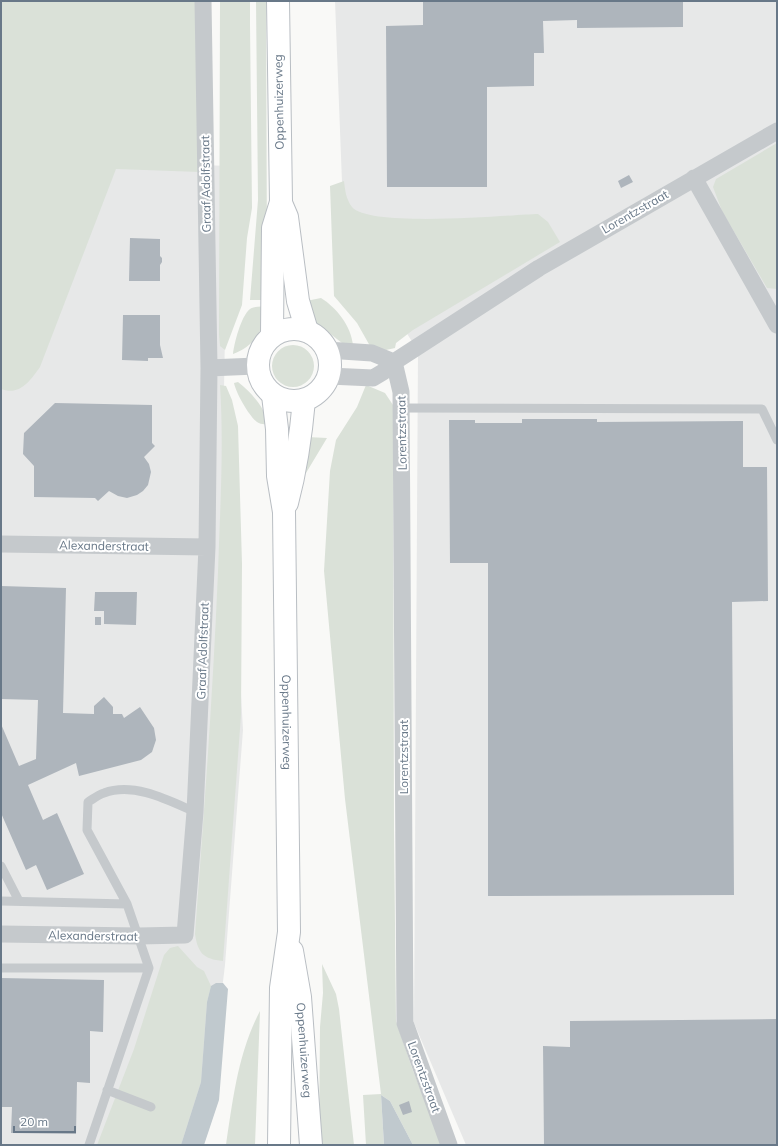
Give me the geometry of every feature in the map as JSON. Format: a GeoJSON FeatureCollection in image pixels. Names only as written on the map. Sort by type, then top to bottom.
{"type":"FeatureCollection","features":[{"type":"Feature","properties":{"kind":"main road","name":"Oppenhuizerweg"},"geometry":{"type":"LineString","coordinates":[[272,335],[273,228],[280,202],[278,1]]}},
{"type":"Feature","properties":{"kind":"main road","name":"Oppenhuizerweg"},"geometry":{"type":"LineString","coordinates":[[280,202],[287,217],[298,301],[307,331]]}},
{"type":"Feature","properties":{"kind":"main road"},"geometry":{"type":"LineString","coordinates":[[295,328],[307,331],[319,338],[327,350],[330,363],[328,376],[323,387],[314,395],[304,400],[283,400],[273,395],[262,382],[257,366],[261,349],[272,335],[283,330],[295,328]]}},
{"type":"Feature","properties":{"kind":"main road","name":"Oppenhuizerweg"},"geometry":{"type":"LineString","coordinates":[[273,395],[277,429],[278,476],[284,512],[289,932],[300,997],[310,1145]]}},
{"type":"Feature","properties":{"kind":"main road","name":"Oppenhuizerweg"},"geometry":{"type":"LineString","coordinates":[[284,512],[294,477],[304,400]]}},
{"type":"Feature","properties":{"kind":"main road","name":"Oppenhuizerweg"},"geometry":{"type":"LineString","coordinates":[[278,1145],[280,988],[289,932]]}},
{"type":"Feature","properties":{"kind":"main road","name":"Oppenhuizerweg"},"geometry":{"type":"LineString","coordinates":[[265,1145],[265,1136],[279,1104]]}},
{"type":"Feature","properties":{"kind":"street","name":"Graaf Adolfstraat"},"geometry":{"type":"LineString","coordinates":[[185,935],[195,812],[207,547],[209,368],[203,1]]}},
{"type":"Feature","properties":{"kind":"street","name":"Lorentzstraat"},"geometry":{"type":"LineString","coordinates":[[328,376],[373,378],[383,372],[394,362],[539,268],[777,131]]}},
{"type":"Feature","properties":{"kind":"street"},"geometry":{"type":"LineString","coordinates":[[694,178],[777,325]]}},
{"type":"Feature","properties":{"kind":"street"},"geometry":{"type":"LineString","coordinates":[[327,350],[372,353],[394,362]]}},
{"type":"Feature","properties":{"kind":"street","name":"Lorentzstraat"},"geometry":{"type":"LineString","coordinates":[[394,362],[401,392],[402,408],[405,1023],[449,1145]]}},
{"type":"Feature","properties":{"kind":"street"},"geometry":{"type":"LineString","coordinates":[[209,368],[257,366]]}},
{"type":"Feature","properties":{"kind":"street","name":"Alexanderstraat"},"geometry":{"type":"LineString","coordinates":[[1,544],[207,547]]}},
{"type":"Feature","properties":{"kind":"street","name":"Alexanderstraat"},"geometry":{"type":"LineString","coordinates":[[1,934],[139,936],[185,935]]}},
{"type":"Feature","properties":{"kind":"lane"},"geometry":{"type":"LineString","coordinates":[[402,408],[762,409],[777,440]]}},
{"type":"Feature","properties":{"kind":"lane"},"geometry":{"type":"LineString","coordinates":[[89,1145],[149,968],[127,904],[87,830],[88,802],[104,793],[126,789],[155,795],[195,812]]}},
{"type":"Feature","properties":{"kind":"lane"},"geometry":{"type":"LineString","coordinates":[[1,866],[19,902]]}},
{"type":"Feature","properties":{"kind":"lane"},"geometry":{"type":"LineString","coordinates":[[1,901],[127,904]]}},
{"type":"Feature","properties":{"kind":"lane"},"geometry":{"type":"LineString","coordinates":[[1,968],[149,968]]}},
{"type":"Feature","properties":{"kind":"lane"},"geometry":{"type":"LineString","coordinates":[[107,1090],[151,1107]]}},
{"type":"Feature","properties":{"kind":"shaded area"},"geometry":{"type":"Polygon","coordinates":[[[1,1],[199,1],[200,172],[116,169],[40,367],[24,386],[19,389],[8,391],[1,389],[1,1]]]}},
{"type":"Feature","properties":{"kind":"shaded area"},"geometry":{"type":"Polygon","coordinates":[[[220,1],[250,1],[252,208],[247,238],[242,305],[225,350],[220,346],[219,334],[220,1]]]}},
{"type":"Feature","properties":{"kind":"shaded area"},"geometry":{"type":"Polygon","coordinates":[[[256,1],[266,1],[267,262],[269,300],[250,300],[258,200],[256,1]]]}},
{"type":"Feature","properties":{"kind":"shaded area"},"geometry":{"type":"Polygon","coordinates":[[[335,1],[777,1],[777,1145],[466,1145],[414,1023],[418,351],[344,234],[335,1]]]}},
{"type":"Feature","properties":{"kind":"shaded area"},"geometry":{"type":"Polygon","coordinates":[[[777,143],[777,289],[767,288],[722,211],[713,187],[716,179],[777,143]]]}},
{"type":"Feature","properties":{"kind":"shaded area"},"geometry":{"type":"Polygon","coordinates":[[[107,161],[228,166],[224,389],[243,730],[225,965],[209,1097],[196,1145],[1,1145],[1,377],[107,161]]]}},
{"type":"Feature","properties":{"kind":"shaded area"},"geometry":{"type":"Polygon","coordinates":[[[344,181],[348,201],[352,207],[364,213],[384,217],[410,219],[470,218],[538,214],[548,222],[560,242],[413,330],[396,343],[395,348],[386,350],[370,346],[357,323],[334,296],[330,186],[344,181]]]}},
{"type":"Feature","properties":{"kind":"shaded area"},"geometry":{"type":"Polygon","coordinates":[[[321,298],[338,312],[346,324],[352,338],[353,345],[342,343],[313,319],[306,301],[321,298]]]}},
{"type":"Feature","properties":{"kind":"shaded area"},"geometry":{"type":"Polygon","coordinates":[[[269,306],[261,329],[253,341],[241,351],[233,354],[238,330],[250,309],[254,307],[269,306]]]}},
{"type":"Feature","properties":{"kind":"shaded area"},"geometry":{"type":"Polygon","coordinates":[[[289,345],[297,345],[308,351],[314,362],[314,370],[308,381],[297,387],[289,387],[278,381],[272,370],[272,362],[278,351],[289,345]]]}},
{"type":"Feature","properties":{"kind":"shaded area"},"geometry":{"type":"Polygon","coordinates":[[[238,382],[257,401],[269,424],[258,423],[250,415],[235,387],[234,383],[238,382]]]}},
{"type":"Feature","properties":{"kind":"shaded area"},"geometry":{"type":"Polygon","coordinates":[[[220,385],[226,386],[232,400],[238,426],[242,564],[241,715],[223,961],[206,957],[198,946],[195,934],[216,617],[222,432],[220,385]]]}},
{"type":"Feature","properties":{"kind":"shaded area"},"geometry":{"type":"Polygon","coordinates":[[[366,385],[385,393],[393,405],[396,1021],[412,1068],[442,1145],[413,1145],[390,1101],[381,1095],[384,1145],[366,1145],[363,1095],[381,1094],[345,799],[324,571],[330,471],[336,440],[357,407],[366,385]]]}},
{"type":"Feature","properties":{"kind":"shaded area"},"geometry":{"type":"Polygon","coordinates":[[[307,437],[327,438],[306,473],[307,437]]]}},
{"type":"Feature","properties":{"kind":"shaded area"},"geometry":{"type":"Polygon","coordinates":[[[178,946],[197,967],[204,971],[211,986],[207,1002],[201,1082],[181,1145],[97,1145],[134,1049],[164,955],[170,948],[178,946]]]}},
{"type":"Feature","properties":{"kind":"shaded area"},"geometry":{"type":"Polygon","coordinates":[[[322,964],[336,994],[339,1009],[354,1145],[319,1145],[320,1027],[323,993],[322,964]]]}},
{"type":"Feature","properties":{"kind":"shaded area"},"geometry":{"type":"Polygon","coordinates":[[[216,983],[223,983],[228,989],[219,1100],[204,1145],[181,1145],[201,1082],[207,1002],[211,986],[216,983]]]}},
{"type":"Feature","properties":{"kind":"shaded area"},"geometry":{"type":"Polygon","coordinates":[[[260,1011],[255,1145],[226,1145],[241,1060],[246,1043],[260,1011]]]}},
{"type":"Feature","properties":{"kind":"shaded area"},"geometry":{"type":"Polygon","coordinates":[[[381,1095],[390,1101],[413,1145],[384,1145],[381,1095]]]}},
{"type":"Feature","properties":{"kind":"building"},"geometry":{"type":"Polygon","coordinates":[[[423,1],[683,1],[683,27],[577,28],[577,20],[543,21],[544,53],[534,53],[534,86],[487,87],[487,187],[387,187],[386,26],[423,25],[423,1]]]}},
{"type":"Feature","properties":{"kind":"building"},"geometry":{"type":"Polygon","coordinates":[[[629,175],[633,182],[621,188],[618,181],[629,175]]]}},
{"type":"Feature","properties":{"kind":"building"},"geometry":{"type":"Polygon","coordinates":[[[130,238],[160,239],[160,256],[162,258],[162,262],[160,265],[160,281],[129,281],[130,238]]]}},
{"type":"Feature","properties":{"kind":"building"},"geometry":{"type":"Polygon","coordinates":[[[123,315],[160,315],[160,345],[163,358],[148,358],[148,361],[122,360],[123,315]]]}},
{"type":"Feature","properties":{"kind":"building"},"geometry":{"type":"Polygon","coordinates":[[[55,403],[152,405],[152,443],[155,446],[144,457],[149,464],[151,472],[148,485],[143,491],[137,495],[127,498],[118,496],[109,491],[98,501],[95,498],[34,497],[34,466],[23,454],[24,433],[55,403]]]}},
{"type":"Feature","properties":{"kind":"building"},"geometry":{"type":"Polygon","coordinates":[[[522,419],[597,419],[597,422],[743,421],[743,467],[767,467],[768,601],[732,602],[734,895],[488,896],[488,563],[450,563],[449,420],[475,420],[475,423],[522,423],[522,419]]]}},
{"type":"Feature","properties":{"kind":"building"},"geometry":{"type":"Polygon","coordinates":[[[1,586],[66,588],[63,713],[94,714],[94,706],[104,697],[113,707],[113,714],[122,714],[124,718],[140,707],[154,728],[156,740],[152,752],[141,760],[79,776],[76,763],[28,785],[43,820],[57,813],[84,874],[47,890],[36,865],[26,870],[1,813],[1,724],[19,766],[36,759],[38,700],[1,699],[1,586]]]}},
{"type":"Feature","properties":{"kind":"building"},"geometry":{"type":"Polygon","coordinates":[[[95,592],[137,592],[136,625],[104,624],[104,611],[94,611],[95,592]]]}},
{"type":"Feature","properties":{"kind":"building"},"geometry":{"type":"Polygon","coordinates":[[[95,617],[101,617],[101,625],[95,625],[95,617]]]}},
{"type":"Feature","properties":{"kind":"building"},"geometry":{"type":"Polygon","coordinates":[[[1,978],[104,980],[103,1032],[90,1031],[90,1083],[77,1082],[76,1134],[11,1133],[12,1107],[1,1107],[1,978]]]}},
{"type":"Feature","properties":{"kind":"building"},"geometry":{"type":"Polygon","coordinates":[[[777,1019],[777,1145],[544,1145],[543,1046],[570,1047],[570,1021],[777,1019]]]}},
{"type":"Feature","properties":{"kind":"building"},"geometry":{"type":"Polygon","coordinates":[[[409,1101],[412,1112],[403,1115],[399,1105],[409,1101]]]}}]}
